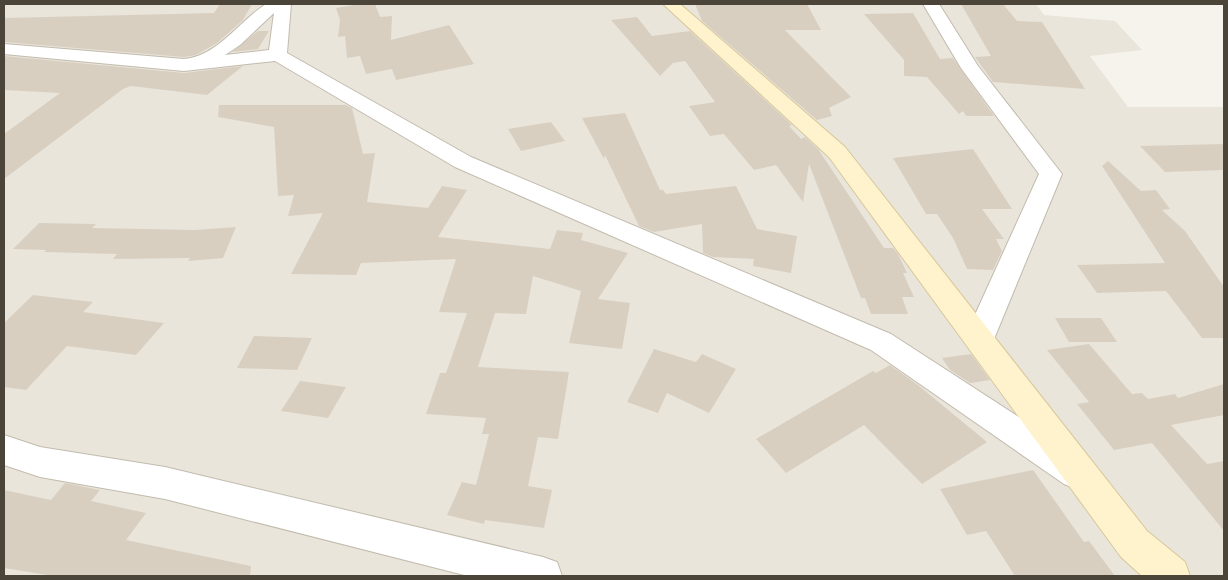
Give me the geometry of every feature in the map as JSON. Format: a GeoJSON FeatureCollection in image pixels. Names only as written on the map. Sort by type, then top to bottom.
{"type":"FeatureCollection","features":[{"type":"Feature","properties":{"kind":"street"},"geometry":{"type":"LineString","coordinates":[[202,63],[234,41],[263,13],[278,4]]}},
{"type":"Feature","properties":{"kind":"street"},"geometry":{"type":"LineString","coordinates":[[278,55],[283,4]]}},
{"type":"Feature","properties":{"kind":"street"},"geometry":{"type":"LineString","coordinates":[[671,4],[836,152],[1134,544],[1171,576]]}},
{"type":"Feature","properties":{"kind":"street"},"geometry":{"type":"LineString","coordinates":[[930,4],[970,68],[1051,174],[979,340]]}},
{"type":"Feature","properties":{"kind":"street"},"geometry":{"type":"LineString","coordinates":[[4,49],[184,65],[278,55],[464,162],[881,342],[1085,479]]}},
{"type":"Feature","properties":{"kind":"street"},"geometry":{"type":"LineString","coordinates":[[4,450],[40,462],[164,484],[542,576]]}},
{"type":"Feature","properties":{"kind":"shaded area"},"geometry":{"type":"Polygon","coordinates":[[[4,4],[1036,4],[1044,15],[1115,21],[1142,50],[1090,56],[1128,107],[1224,107],[1224,576],[4,576],[4,4]]]}},
{"type":"Feature","properties":{"kind":"building"},"geometry":{"type":"Polygon","coordinates":[[[220,4],[252,4],[243,20],[217,43],[196,55],[184,57],[4,42],[4,18],[214,13],[220,4]]]}},
{"type":"Feature","properties":{"kind":"building"},"geometry":{"type":"Polygon","coordinates":[[[360,4],[375,4],[380,17],[392,16],[391,40],[449,25],[474,64],[396,80],[392,69],[366,74],[360,56],[347,58],[345,36],[338,37],[340,20],[336,8],[360,4]]]}},
{"type":"Feature","properties":{"kind":"building"},"geometry":{"type":"Polygon","coordinates":[[[695,4],[807,4],[821,30],[785,30],[851,97],[829,108],[832,116],[817,120],[702,21],[695,4]]]}},
{"type":"Feature","properties":{"kind":"building"},"geometry":{"type":"Polygon","coordinates":[[[961,4],[1003,4],[1017,21],[1042,22],[1085,89],[993,82],[975,57],[991,56],[961,4]]]}},
{"type":"Feature","properties":{"kind":"building"},"geometry":{"type":"Polygon","coordinates":[[[913,13],[940,59],[953,58],[994,116],[966,116],[963,111],[959,114],[927,77],[904,76],[904,60],[864,14],[913,13]]]}},
{"type":"Feature","properties":{"kind":"building"},"geometry":{"type":"Polygon","coordinates":[[[637,17],[652,36],[690,31],[792,125],[789,126],[801,139],[805,137],[818,149],[884,248],[893,248],[898,254],[907,273],[903,273],[914,297],[902,297],[908,314],[871,314],[865,298],[861,298],[809,164],[803,202],[776,165],[754,170],[724,134],[710,136],[689,106],[715,102],[685,61],[673,63],[660,76],[611,20],[637,17]]]}},
{"type":"Feature","properties":{"kind":"building"},"geometry":{"type":"Polygon","coordinates":[[[258,31],[269,31],[258,49],[232,52],[258,31]]]}},
{"type":"Feature","properties":{"kind":"building"},"geometry":{"type":"Polygon","coordinates":[[[4,56],[184,73],[243,66],[207,95],[131,86],[123,89],[4,179],[4,134],[60,93],[4,90],[4,56]]]}},
{"type":"Feature","properties":{"kind":"building"},"geometry":{"type":"Polygon","coordinates":[[[219,105],[345,105],[352,108],[363,154],[375,153],[367,202],[428,208],[442,186],[467,190],[438,237],[550,249],[557,230],[583,233],[581,240],[628,253],[598,299],[630,303],[622,349],[569,343],[581,291],[533,276],[526,314],[495,313],[478,367],[569,372],[558,439],[538,437],[528,486],[552,490],[544,528],[485,520],[484,524],[447,515],[462,482],[476,485],[489,434],[482,434],[486,418],[426,414],[440,373],[446,373],[467,313],[439,312],[456,259],[361,263],[356,275],[291,274],[323,213],[288,216],[294,195],[278,196],[274,127],[218,117],[219,105]]]}},
{"type":"Feature","properties":{"kind":"building"},"geometry":{"type":"Polygon","coordinates":[[[625,113],[660,190],[663,190],[666,194],[736,186],[757,229],[797,236],[791,273],[753,266],[754,259],[713,257],[703,253],[702,224],[654,232],[639,226],[605,155],[604,159],[582,118],[625,113]]]}},
{"type":"Feature","properties":{"kind":"building"},"geometry":{"type":"Polygon","coordinates":[[[551,122],[565,141],[521,151],[508,129],[551,122]]]}},
{"type":"Feature","properties":{"kind":"building"},"geometry":{"type":"Polygon","coordinates":[[[1224,144],[1224,170],[1165,172],[1140,146],[1224,144]]]}},
{"type":"Feature","properties":{"kind":"building"},"geometry":{"type":"Polygon","coordinates":[[[973,149],[1012,209],[982,209],[1004,239],[996,239],[1002,251],[993,270],[967,269],[953,238],[937,214],[926,214],[893,158],[973,149]]]}},
{"type":"Feature","properties":{"kind":"building"},"geometry":{"type":"Polygon","coordinates":[[[1108,161],[1141,191],[1156,190],[1170,209],[1162,210],[1185,231],[1224,287],[1224,338],[1202,338],[1166,291],[1097,293],[1077,265],[1165,263],[1102,166],[1108,161]]]}},
{"type":"Feature","properties":{"kind":"building"},"geometry":{"type":"Polygon","coordinates":[[[39,223],[96,224],[92,228],[195,230],[236,227],[223,258],[188,261],[190,258],[113,259],[117,254],[44,252],[46,250],[13,249],[39,223]]]}},
{"type":"Feature","properties":{"kind":"building"},"geometry":{"type":"Polygon","coordinates":[[[33,295],[93,302],[83,312],[164,323],[136,355],[67,346],[26,390],[4,387],[4,323],[33,295]]]}},
{"type":"Feature","properties":{"kind":"building"},"geometry":{"type":"Polygon","coordinates":[[[1055,318],[1101,318],[1117,342],[1069,342],[1055,318]]]}},
{"type":"Feature","properties":{"kind":"building"},"geometry":{"type":"Polygon","coordinates":[[[254,336],[312,338],[297,370],[237,368],[254,336]]]}},
{"type":"Feature","properties":{"kind":"building"},"geometry":{"type":"Polygon","coordinates":[[[1089,344],[1132,394],[1142,393],[1148,399],[1175,394],[1178,398],[1224,384],[1224,415],[1171,425],[1207,464],[1224,461],[1224,531],[1152,443],[1114,450],[1077,404],[1089,402],[1047,350],[1089,344]]]}},
{"type":"Feature","properties":{"kind":"building"},"geometry":{"type":"Polygon","coordinates":[[[654,349],[696,362],[702,354],[736,369],[709,413],[667,393],[658,413],[627,402],[654,349]]]}},
{"type":"Feature","properties":{"kind":"building"},"geometry":{"type":"Polygon","coordinates":[[[971,354],[990,380],[970,383],[950,370],[942,358],[971,354]]]}},
{"type":"Feature","properties":{"kind":"building"},"geometry":{"type":"Polygon","coordinates":[[[890,365],[918,385],[987,442],[922,484],[864,425],[786,473],[756,439],[873,371],[876,373],[890,365]]]}},
{"type":"Feature","properties":{"kind":"building"},"geometry":{"type":"Polygon","coordinates":[[[300,381],[346,387],[328,418],[281,411],[300,381]]]}},
{"type":"Feature","properties":{"kind":"building"},"geometry":{"type":"Polygon","coordinates":[[[1033,470],[1084,542],[1089,541],[1115,576],[1015,576],[986,531],[967,535],[940,489],[1033,470]]]}},
{"type":"Feature","properties":{"kind":"building"},"geometry":{"type":"Polygon","coordinates":[[[65,483],[100,490],[91,501],[146,513],[126,540],[251,566],[250,576],[54,576],[4,568],[4,490],[51,500],[65,483]]]}}]}
